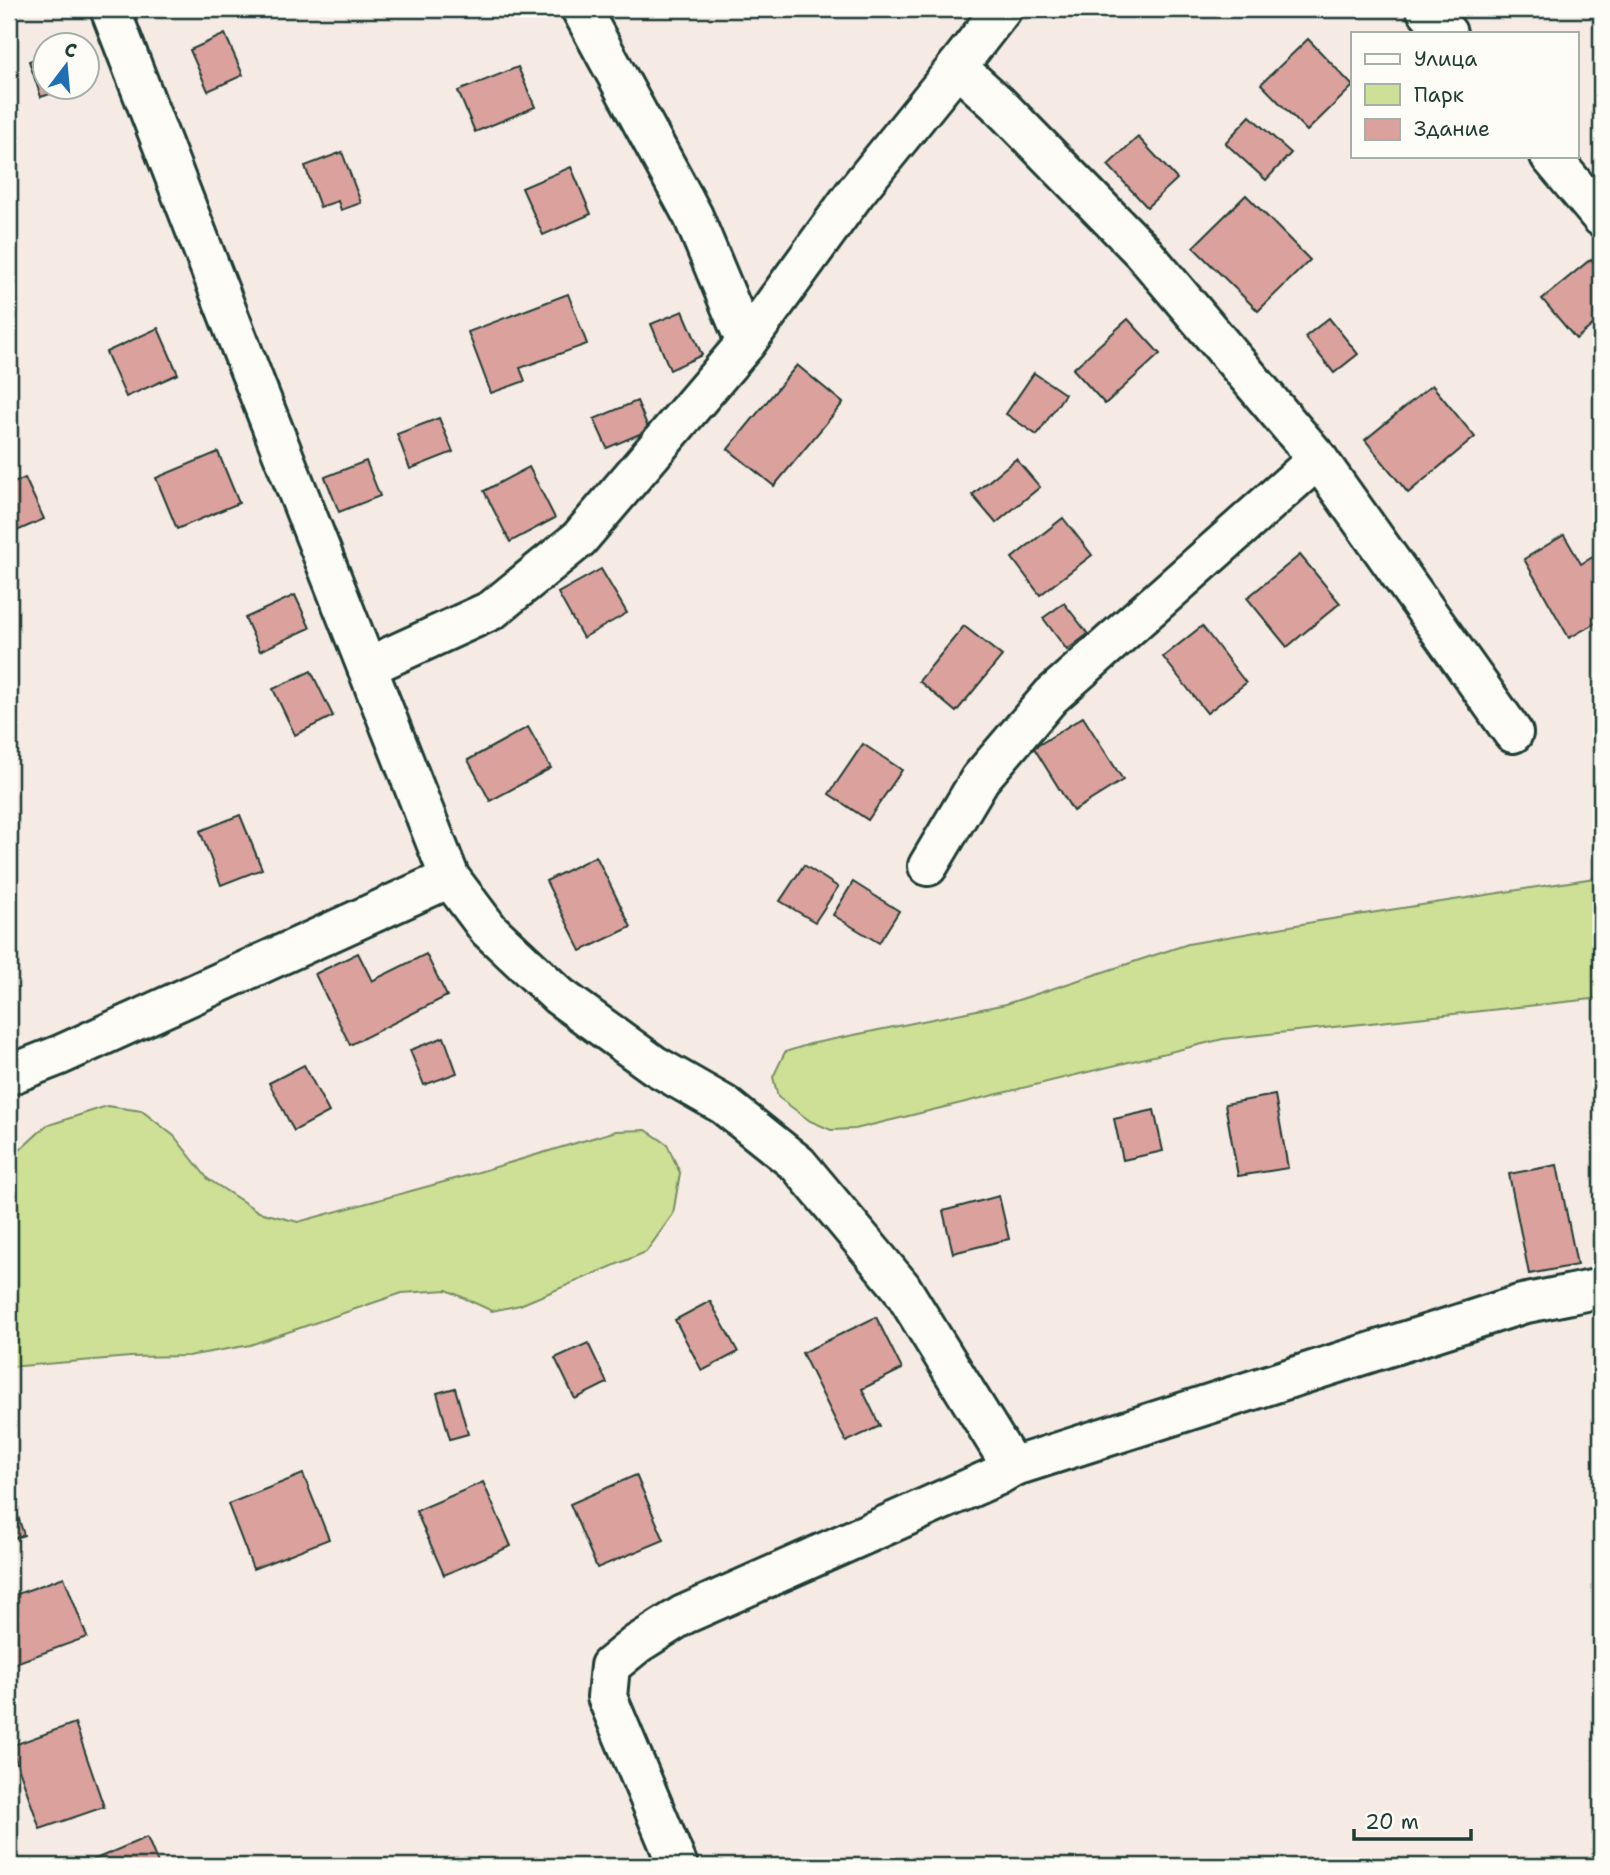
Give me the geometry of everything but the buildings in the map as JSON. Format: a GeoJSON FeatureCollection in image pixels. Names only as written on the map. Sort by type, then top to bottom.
{"type":"FeatureCollection","features":[{"type":"Feature","properties":{"kind":"street"},"geometry":{"type":"LineString","coordinates":[[110,9],[450,878],[489,930],[559,996],[654,1066],[724,1105],[798,1164],[901,1287],[1012,1467]]}},
{"type":"Feature","properties":{"kind":"street"},"geometry":{"type":"LineString","coordinates":[[581,9],[693,216],[746,343]]}},
{"type":"Feature","properties":{"kind":"street"},"geometry":{"type":"LineString","coordinates":[[367,667],[492,610],[579,539],[746,343],[855,193],[1002,9]]}},
{"type":"Feature","properties":{"kind":"street"},"geometry":{"type":"LineString","coordinates":[[1426,9],[1446,32]]}},
{"type":"Feature","properties":{"kind":"street"},"geometry":{"type":"LineString","coordinates":[[957,67],[997,103],[1142,251],[1318,459],[1513,733]]}},
{"type":"Feature","properties":{"kind":"street"},"geometry":{"type":"LineString","coordinates":[[1552,158],[1601,217]]}},
{"type":"Feature","properties":{"kind":"street"},"geometry":{"type":"LineString","coordinates":[[928,866],[980,779],[1051,696],[1318,459]]}},
{"type":"Feature","properties":{"kind":"street"},"geometry":{"type":"LineString","coordinates":[[9,1075],[60,1055],[450,878]]}},
{"type":"Feature","properties":{"kind":"street"},"geometry":{"type":"LineString","coordinates":[[678,1866],[607,1697],[610,1666],[637,1644],[683,1615],[998,1476],[1012,1467],[1522,1304],[1601,1288]]}},
{"type":"Feature","properties":{"kind":"green space"},"geometry":{"type":"Polygon","coordinates":[[[1601,877],[1601,998],[1223,1039],[855,1129],[831,1130],[810,1121],[778,1097],[773,1077],[785,1052],[810,1044],[1006,1004],[1188,944],[1601,877]]]}},
{"type":"Feature","properties":{"kind":"green space"},"geometry":{"type":"Polygon","coordinates":[[[107,1106],[142,1111],[174,1136],[208,1179],[259,1212],[298,1222],[616,1131],[646,1130],[667,1144],[680,1173],[673,1214],[646,1252],[520,1305],[492,1311],[447,1290],[402,1293],[250,1345],[188,1356],[130,1357],[9,1367],[9,1160],[46,1126],[107,1106]]]}}]}
